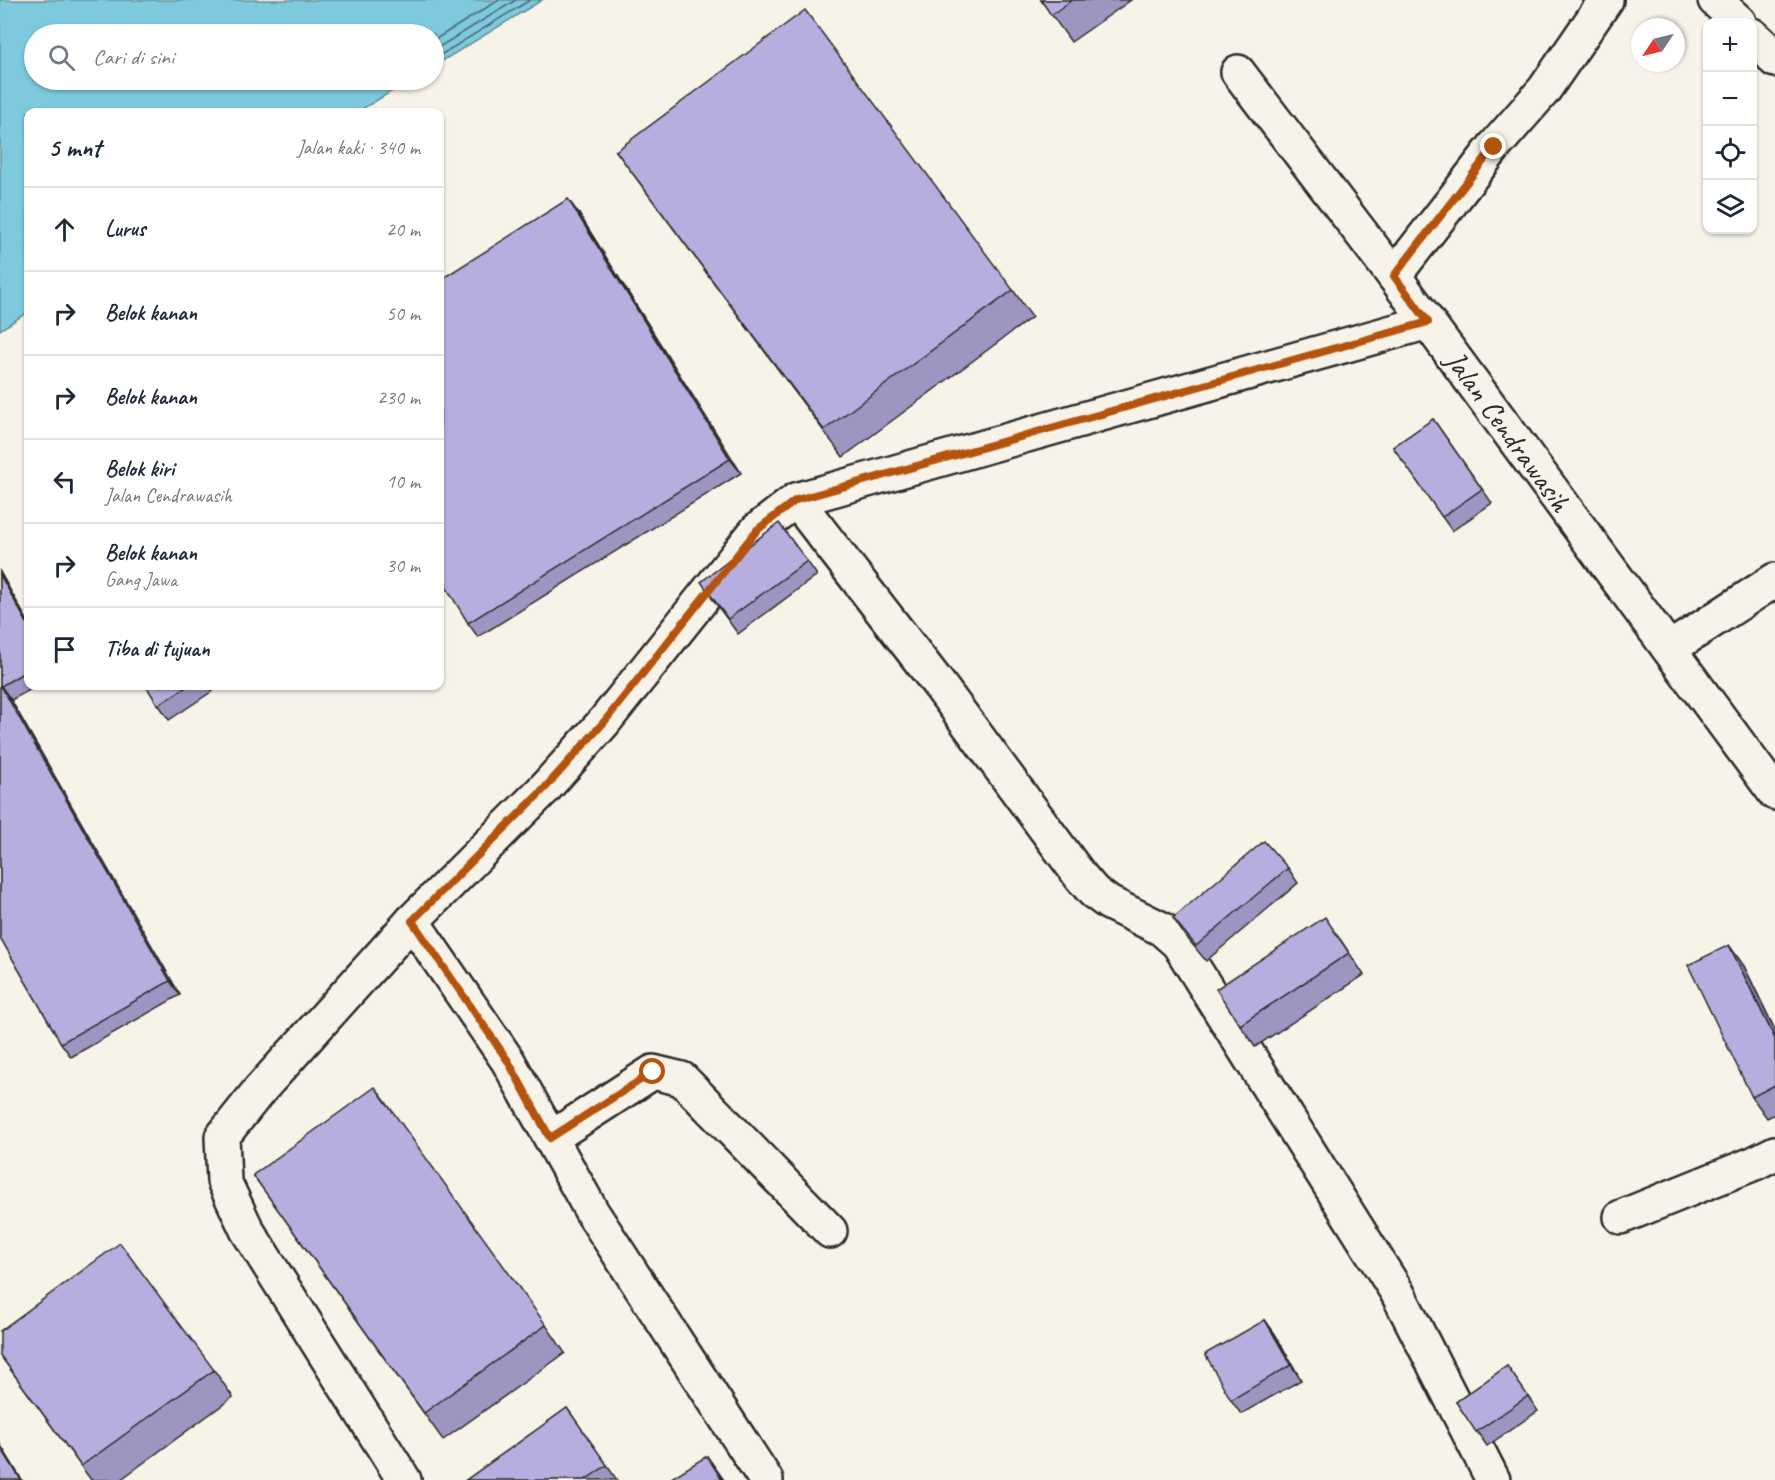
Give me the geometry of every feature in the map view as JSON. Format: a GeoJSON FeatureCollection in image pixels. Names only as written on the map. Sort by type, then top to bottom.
{"type":"FeatureCollection","features":[{"type":"Feature","properties":{"kind":"street"},"geometry":{"type":"LineString","coordinates":[[1394,276],[1494,147],[1544,90],[1606,0]]}},
{"type":"Feature","properties":{"kind":"street"},"geometry":{"type":"LineString","coordinates":[[1715,0],[1735,18]]}},
{"type":"Feature","properties":{"kind":"street"},"geometry":{"type":"LineString","coordinates":[[1757,40],[1775,60]]}},
{"type":"Feature","properties":{"kind":"street","name":"Jalan Cendrawasih"},"geometry":{"type":"LineString","coordinates":[[1238,72],[1394,276],[1775,793]]}},
{"type":"Feature","properties":{"kind":"street"},"geometry":{"type":"LineString","coordinates":[[404,1480],[248,1230],[224,1181],[222,1137],[258,1092],[412,921],[545,788],[604,722],[757,530],[796,500],[1428,322]]}},
{"type":"Feature","properties":{"kind":"street"},"geometry":{"type":"LineString","coordinates":[[796,500],[940,686],[1081,877],[1109,903],[1162,929],[1178,944],[1397,1292],[1493,1480]]}},
{"type":"Feature","properties":{"kind":"street"},"geometry":{"type":"LineString","coordinates":[[1669,649],[1775,580]]}},
{"type":"Feature","properties":{"kind":"street"},"geometry":{"type":"LineString","coordinates":[[412,921],[508,1061],[592,1212],[766,1480]]}},
{"type":"Feature","properties":{"kind":"street"},"geometry":{"type":"LineString","coordinates":[[550,1138],[653,1072],[682,1079],[830,1232]]}},
{"type":"Feature","properties":{"kind":"street"},"geometry":{"type":"LineString","coordinates":[[1621,1217],[1775,1153]]}},
{"type":"Feature","properties":{"kind":"water"},"geometry":{"type":"Polygon","coordinates":[[[0,0],[542,0],[444,60],[444,24],[24,24],[24,90],[394,90],[364,108],[24,108],[24,315],[0,330],[0,0]]]}},
{"type":"Feature","properties":{"kind":"building"},"geometry":{"type":"Polygon","coordinates":[[[1041,0],[1072,0],[1051,15],[1041,0]]]}},
{"type":"Feature","properties":{"kind":"building"},"geometry":{"type":"Polygon","coordinates":[[[805,10],[1013,290],[824,430],[616,151],[805,10]]]}},
{"type":"Feature","properties":{"kind":"building"},"geometry":{"type":"Polygon","coordinates":[[[568,199],[730,459],[468,623],[444,584],[444,277],[568,199]]]}},
{"type":"Feature","properties":{"kind":"building"},"geometry":{"type":"Polygon","coordinates":[[[1433,419],[1482,489],[1442,517],[1393,447],[1433,419]]]}},
{"type":"Feature","properties":{"kind":"building"},"geometry":{"type":"Polygon","coordinates":[[[779,523],[807,561],[728,619],[701,582],[779,523]]]}},
{"type":"Feature","properties":{"kind":"building"},"geometry":{"type":"Polygon","coordinates":[[[0,575],[24,618],[24,672],[1,686],[170,981],[61,1043],[0,937],[0,575]]]}},
{"type":"Feature","properties":{"kind":"building"},"geometry":{"type":"Polygon","coordinates":[[[149,690],[182,690],[158,705],[149,690]]]}},
{"type":"Feature","properties":{"kind":"building"},"geometry":{"type":"Polygon","coordinates":[[[1264,841],[1288,868],[1196,946],[1173,918],[1264,841]]]}},
{"type":"Feature","properties":{"kind":"building"},"geometry":{"type":"Polygon","coordinates":[[[1325,917],[1349,953],[1240,1025],[1216,989],[1325,917]]]}},
{"type":"Feature","properties":{"kind":"building"},"geometry":{"type":"Polygon","coordinates":[[[1729,945],[1775,1039],[1775,1085],[1752,1097],[1688,965],[1729,945]]]}},
{"type":"Feature","properties":{"kind":"building"},"geometry":{"type":"Polygon","coordinates":[[[375,1087],[546,1325],[424,1413],[253,1175],[375,1087]]]}},
{"type":"Feature","properties":{"kind":"building"},"geometry":{"type":"Polygon","coordinates":[[[120,1243],[214,1370],[81,1466],[0,1355],[0,1331],[120,1243]]]}},
{"type":"Feature","properties":{"kind":"building"},"geometry":{"type":"Polygon","coordinates":[[[1265,1320],[1291,1365],[1231,1400],[1205,1354],[1265,1320]]]}},
{"type":"Feature","properties":{"kind":"building"},"geometry":{"type":"Polygon","coordinates":[[[1507,1366],[1528,1396],[1476,1432],[1456,1402],[1507,1366]]]}},
{"type":"Feature","properties":{"kind":"building"},"geometry":{"type":"Polygon","coordinates":[[[567,1408],[607,1465],[585,1480],[466,1480],[567,1408]]]}},
{"type":"Feature","properties":{"kind":"building"},"geometry":{"type":"Polygon","coordinates":[[[0,1446],[21,1480],[0,1480],[0,1446]]]}},
{"type":"Feature","properties":{"kind":"building"},"geometry":{"type":"Polygon","coordinates":[[[707,1456],[722,1480],[668,1480],[707,1456]]]}},
{"type":"Feature","properties":{"kind":"route"},"geometry":{"type":"LineString","coordinates":[[653,1072],[550,1138],[508,1061],[412,921],[545,788],[604,722],[757,530],[796,500],[1428,322],[1394,276],[1494,147]]}}]}
